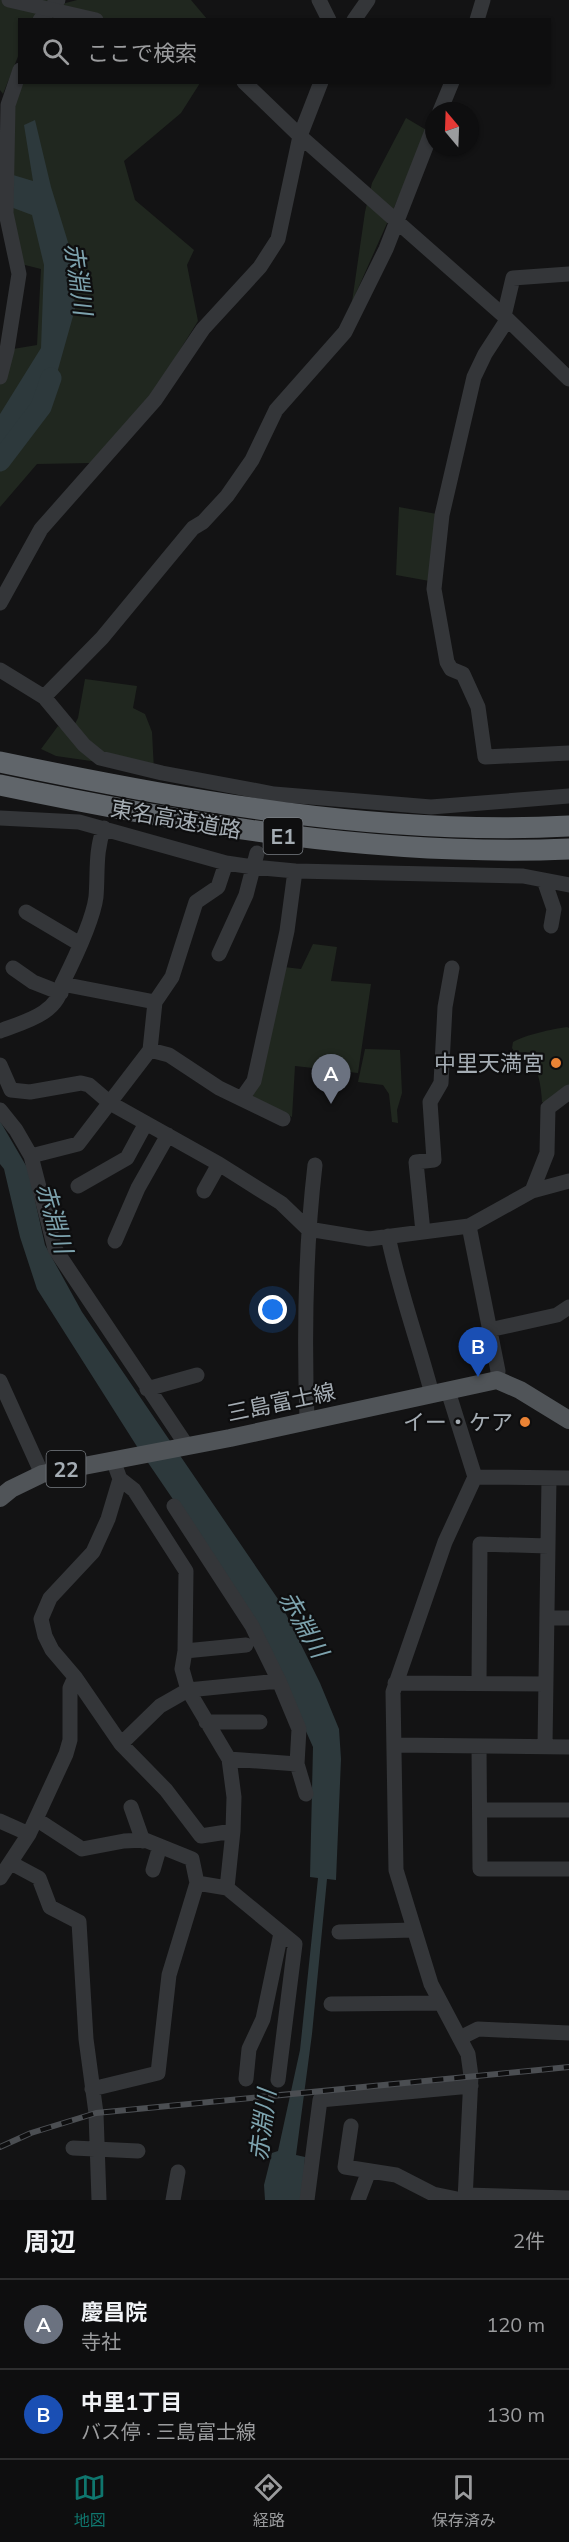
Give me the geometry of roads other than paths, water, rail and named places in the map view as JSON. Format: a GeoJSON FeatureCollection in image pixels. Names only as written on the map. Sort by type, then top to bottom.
{"type":"FeatureCollection","features":[{"type":"Feature","properties":{"kind":"highway","name":"東名高速道路"},"geometry":{"type":"LineString","coordinates":[[0,762],[162,794],[323,818],[403,824],[569,826]]}},
{"type":"Feature","properties":{"kind":"highway","name":"東名高速道路"},"geometry":{"type":"LineString","coordinates":[[0,785],[112,808],[328,842],[472,851],[569,849]]}},
{"type":"Feature","properties":{"kind":"main road","name":"三島富士線"},"geometry":{"type":"LineString","coordinates":[[0,1498],[11,1489],[42,1474],[497,1380]]}},
{"type":"Feature","properties":{"kind":"main road"},"geometry":{"type":"LineString","coordinates":[[497,1380],[520,1390],[569,1420]]}},
{"type":"Feature","properties":{"kind":"street"},"geometry":{"type":"LineString","coordinates":[[9,0],[87,18]]}},
{"type":"Feature","properties":{"kind":"street"},"geometry":{"type":"LineString","coordinates":[[42,18],[58,0]]}},
{"type":"Feature","properties":{"kind":"street"},"geometry":{"type":"LineString","coordinates":[[319,0],[328,18]]}},
{"type":"Feature","properties":{"kind":"street"},"geometry":{"type":"LineString","coordinates":[[355,18],[368,0]]}},
{"type":"Feature","properties":{"kind":"street"},"geometry":{"type":"LineString","coordinates":[[478,18],[483,0]]}},
{"type":"Feature","properties":{"kind":"street"},"geometry":{"type":"LineString","coordinates":[[0,376],[7,350],[19,273],[3,211],[8,105],[18,76]]}},
{"type":"Feature","properties":{"kind":"street"},"geometry":{"type":"LineString","coordinates":[[246,84],[300,136],[505,318],[569,379]]}},
{"type":"Feature","properties":{"kind":"street"},"geometry":{"type":"LineString","coordinates":[[0,603],[41,529],[154,400],[203,329],[260,267],[278,239],[300,136],[320,84]]}},
{"type":"Feature","properties":{"kind":"street"},"geometry":{"type":"LineString","coordinates":[[444,102],[451,84]]}},
{"type":"Feature","properties":{"kind":"street"},"geometry":{"type":"LineString","coordinates":[[44,697],[102,638],[193,528],[227,496],[252,460],[276,410],[345,332],[386,249],[425,148]]}},
{"type":"Feature","properties":{"kind":"street"},"geometry":{"type":"LineString","coordinates":[[569,274],[513,278],[505,318],[484,354],[474,377],[442,515],[435,589],[447,662],[451,669],[463,674],[478,707],[485,758],[569,753]]}},
{"type":"Feature","properties":{"kind":"street"},"geometry":{"type":"LineString","coordinates":[[0,670],[44,697],[84,745],[100,758],[162,773],[274,794],[431,807],[569,796]]}},
{"type":"Feature","properties":{"kind":"street"},"geometry":{"type":"LineString","coordinates":[[0,818],[79,822],[226,863],[255,860],[295,871],[523,876],[569,885]]}},
{"type":"Feature","properties":{"kind":"street"},"geometry":{"type":"LineString","coordinates":[[0,1031],[44,1013],[62,988],[96,899],[96,862],[104,828]]}},
{"type":"Feature","properties":{"kind":"street"},"geometry":{"type":"LineString","coordinates":[[219,954],[246,895],[255,860]]}},
{"type":"Feature","properties":{"kind":"street"},"geometry":{"type":"LineString","coordinates":[[31,1156],[78,1144],[150,1050],[155,1002],[172,977],[196,902],[218,887],[226,863]]}},
{"type":"Feature","properties":{"kind":"street"},"geometry":{"type":"LineString","coordinates":[[242,1098],[254,1081],[287,931],[295,871]]}},
{"type":"Feature","properties":{"kind":"street"},"geometry":{"type":"LineString","coordinates":[[544,880],[554,909],[551,926]]}},
{"type":"Feature","properties":{"kind":"street"},"geometry":{"type":"LineString","coordinates":[[26,912],[80,944]]}},
{"type":"Feature","properties":{"kind":"street"},"geometry":{"type":"LineString","coordinates":[[13,968],[33,982],[155,1002]]}},
{"type":"Feature","properties":{"kind":"street"},"geometry":{"type":"LineString","coordinates":[[423,1232],[416,1162],[434,1160],[430,1101],[441,1083],[445,1007],[452,968]]}},
{"type":"Feature","properties":{"kind":"street"},"geometry":{"type":"LineString","coordinates":[[150,1050],[169,1055],[219,1088],[283,1119]]}},
{"type":"Feature","properties":{"kind":"street"},"geometry":{"type":"LineString","coordinates":[[0,1065],[11,1090],[30,1092],[81,1083],[89,1084],[110,1103],[219,1164],[281,1203],[308,1229],[369,1239],[469,1226],[532,1191],[569,1181]]}},
{"type":"Feature","properties":{"kind":"street"},"geometry":{"type":"LineString","coordinates":[[532,1191],[547,1153],[548,1108],[569,1092]]}},
{"type":"Feature","properties":{"kind":"street"},"geometry":{"type":"LineString","coordinates":[[0,1110],[16,1130],[31,1156],[55,1249],[185,1446]]}},
{"type":"Feature","properties":{"kind":"street"},"geometry":{"type":"LineString","coordinates":[[78,1186],[127,1158],[146,1124]]}},
{"type":"Feature","properties":{"kind":"street"},"geometry":{"type":"LineString","coordinates":[[115,1241],[138,1188],[168,1136]]}},
{"type":"Feature","properties":{"kind":"street"},"geometry":{"type":"LineString","coordinates":[[204,1191],[219,1164]]}},
{"type":"Feature","properties":{"kind":"street"},"geometry":{"type":"LineString","coordinates":[[307,1420],[304,1344],[308,1229],[315,1165]]}},
{"type":"Feature","properties":{"kind":"street"},"geometry":{"type":"LineString","coordinates":[[469,1226],[498,1371],[497,1380]]}},
{"type":"Feature","properties":{"kind":"street"},"geometry":{"type":"LineString","coordinates":[[388,1236],[396,1274],[411,1318],[474,1477],[445,1542],[393,1692],[396,1870],[413,1930],[439,2003],[468,2054],[471,2081],[464,2198]]}},
{"type":"Feature","properties":{"kind":"street"},"geometry":{"type":"LineString","coordinates":[[489,1330],[557,1315],[569,1307]]}},
{"type":"Feature","properties":{"kind":"street"},"geometry":{"type":"LineString","coordinates":[[147,1389],[197,1375]]}},
{"type":"Feature","properties":{"kind":"street"},"geometry":{"type":"LineString","coordinates":[[0,1381],[42,1474]]}},
{"type":"Feature","properties":{"kind":"street"},"geometry":{"type":"LineString","coordinates":[[113,1460],[120,1479],[134,1490],[186,1571],[185,1651],[182,1669],[188,1690],[230,1759],[234,1797],[227,1888]]}},
{"type":"Feature","properties":{"kind":"street"},"geometry":{"type":"LineString","coordinates":[[474,1477],[569,1478]]}},
{"type":"Feature","properties":{"kind":"street"},"geometry":{"type":"LineString","coordinates":[[545,1746],[549,1478]]}},
{"type":"Feature","properties":{"kind":"street"},"geometry":{"type":"LineString","coordinates":[[120,1479],[108,1519],[93,1552],[50,1598],[41,1619],[45,1636],[52,1650],[75,1677],[122,1744],[166,1790],[201,1836],[233,1831]]}},
{"type":"Feature","properties":{"kind":"street"},"geometry":{"type":"LineString","coordinates":[[174,1506],[252,1626],[279,1681],[299,1728],[297,1764],[306,1794]]}},
{"type":"Feature","properties":{"kind":"street"},"geometry":{"type":"LineString","coordinates":[[479,1683],[480,1544],[548,1546]]}},
{"type":"Feature","properties":{"kind":"street"},"geometry":{"type":"LineString","coordinates":[[547,1618],[569,1618]]}},
{"type":"Feature","properties":{"kind":"street"},"geometry":{"type":"LineString","coordinates":[[185,1651],[246,1645]]}},
{"type":"Feature","properties":{"kind":"street"},"geometry":{"type":"LineString","coordinates":[[0,1878],[29,1834],[66,1754],[70,1740],[70,1688],[75,1677]]}},
{"type":"Feature","properties":{"kind":"street"},"geometry":{"type":"LineString","coordinates":[[122,1744],[160,1706],[188,1690],[279,1681]]}},
{"type":"Feature","properties":{"kind":"street"},"geometry":{"type":"LineString","coordinates":[[396,1683],[546,1684]]}},
{"type":"Feature","properties":{"kind":"street"},"geometry":{"type":"LineString","coordinates":[[206,1722],[260,1722]]}},
{"type":"Feature","properties":{"kind":"street"},"geometry":{"type":"LineString","coordinates":[[394,1745],[569,1747]]}},
{"type":"Feature","properties":{"kind":"street"},"geometry":{"type":"LineString","coordinates":[[479,1746],[480,1869],[569,1869]]}},
{"type":"Feature","properties":{"kind":"street"},"geometry":{"type":"LineString","coordinates":[[230,1759],[297,1764]]}},
{"type":"Feature","properties":{"kind":"street"},"geometry":{"type":"LineString","coordinates":[[131,1807],[143,1840]]}},
{"type":"Feature","properties":{"kind":"street"},"geometry":{"type":"LineString","coordinates":[[480,1810],[569,1810]]}},
{"type":"Feature","properties":{"kind":"street"},"geometry":{"type":"LineString","coordinates":[[36,1819],[82,1849],[143,1840],[160,1846],[192,1859],[197,1883],[169,1975],[158,2073],[92,2089]]}},
{"type":"Feature","properties":{"kind":"street"},"geometry":{"type":"LineString","coordinates":[[0,1821],[29,1834]]}},
{"type":"Feature","properties":{"kind":"street"},"geometry":{"type":"LineString","coordinates":[[153,1870],[160,1846]]}},
{"type":"Feature","properties":{"kind":"street"},"geometry":{"type":"LineString","coordinates":[[11,1863],[39,1878],[50,1907],[79,1922],[86,2039],[96,2113],[99,2200]]}},
{"type":"Feature","properties":{"kind":"street"},"geometry":{"type":"LineString","coordinates":[[197,1883],[227,1888],[295,1944],[278,2080]]}},
{"type":"Feature","properties":{"kind":"street"},"geometry":{"type":"LineString","coordinates":[[339,1932],[413,1930]]}},
{"type":"Feature","properties":{"kind":"street"},"geometry":{"type":"LineString","coordinates":[[246,2079],[249,2049],[263,2019],[281,1933]]}},
{"type":"Feature","properties":{"kind":"street"},"geometry":{"type":"LineString","coordinates":[[331,2004],[439,2003]]}},
{"type":"Feature","properties":{"kind":"street"},"geometry":{"type":"LineString","coordinates":[[460,2038],[478,2029],[569,2033]]}},
{"type":"Feature","properties":{"kind":"street"},"geometry":{"type":"LineString","coordinates":[[307,2200],[320,2100],[471,2081]]}},
{"type":"Feature","properties":{"kind":"street"},"geometry":{"type":"LineString","coordinates":[[351,2126],[345,2167],[396,2175],[433,2194],[464,2198],[569,2198]]}},
{"type":"Feature","properties":{"kind":"street"},"geometry":{"type":"LineString","coordinates":[[73,2148],[98,2151],[138,2151]]}},
{"type":"Feature","properties":{"kind":"street"},"geometry":{"type":"LineString","coordinates":[[358,2200],[369,2170]]}},
{"type":"Feature","properties":{"kind":"street"},"geometry":{"type":"LineString","coordinates":[[172,2200],[178,2172]]}},
{"type":"Feature","properties":{"kind":"waterway","name":"赤淵川"},"geometry":{"type":"LineString","coordinates":[[0,461],[41,407],[51,378]]}},
{"type":"Feature","properties":{"kind":"railway"},"geometry":{"type":"LineString","coordinates":[[0,2147],[31,2133],[96,2113],[569,2067]]}},
{"type":"Feature","properties":{"kind":"place","name":"中里天満宮"},"geometry":{"type":"Point","coordinates":[556,1063]}},
{"type":"Feature","properties":{"kind":"place","name":"慶昌院"},"geometry":{"type":"Point","coordinates":[331,1104]}},
{"type":"Feature","properties":{"kind":"place","name":"中里1丁目"},"geometry":{"type":"Point","coordinates":[478,1377]}},
{"type":"Feature","properties":{"kind":"place","name":"イー・ケア"},"geometry":{"type":"Point","coordinates":[525,1422]}}]}
